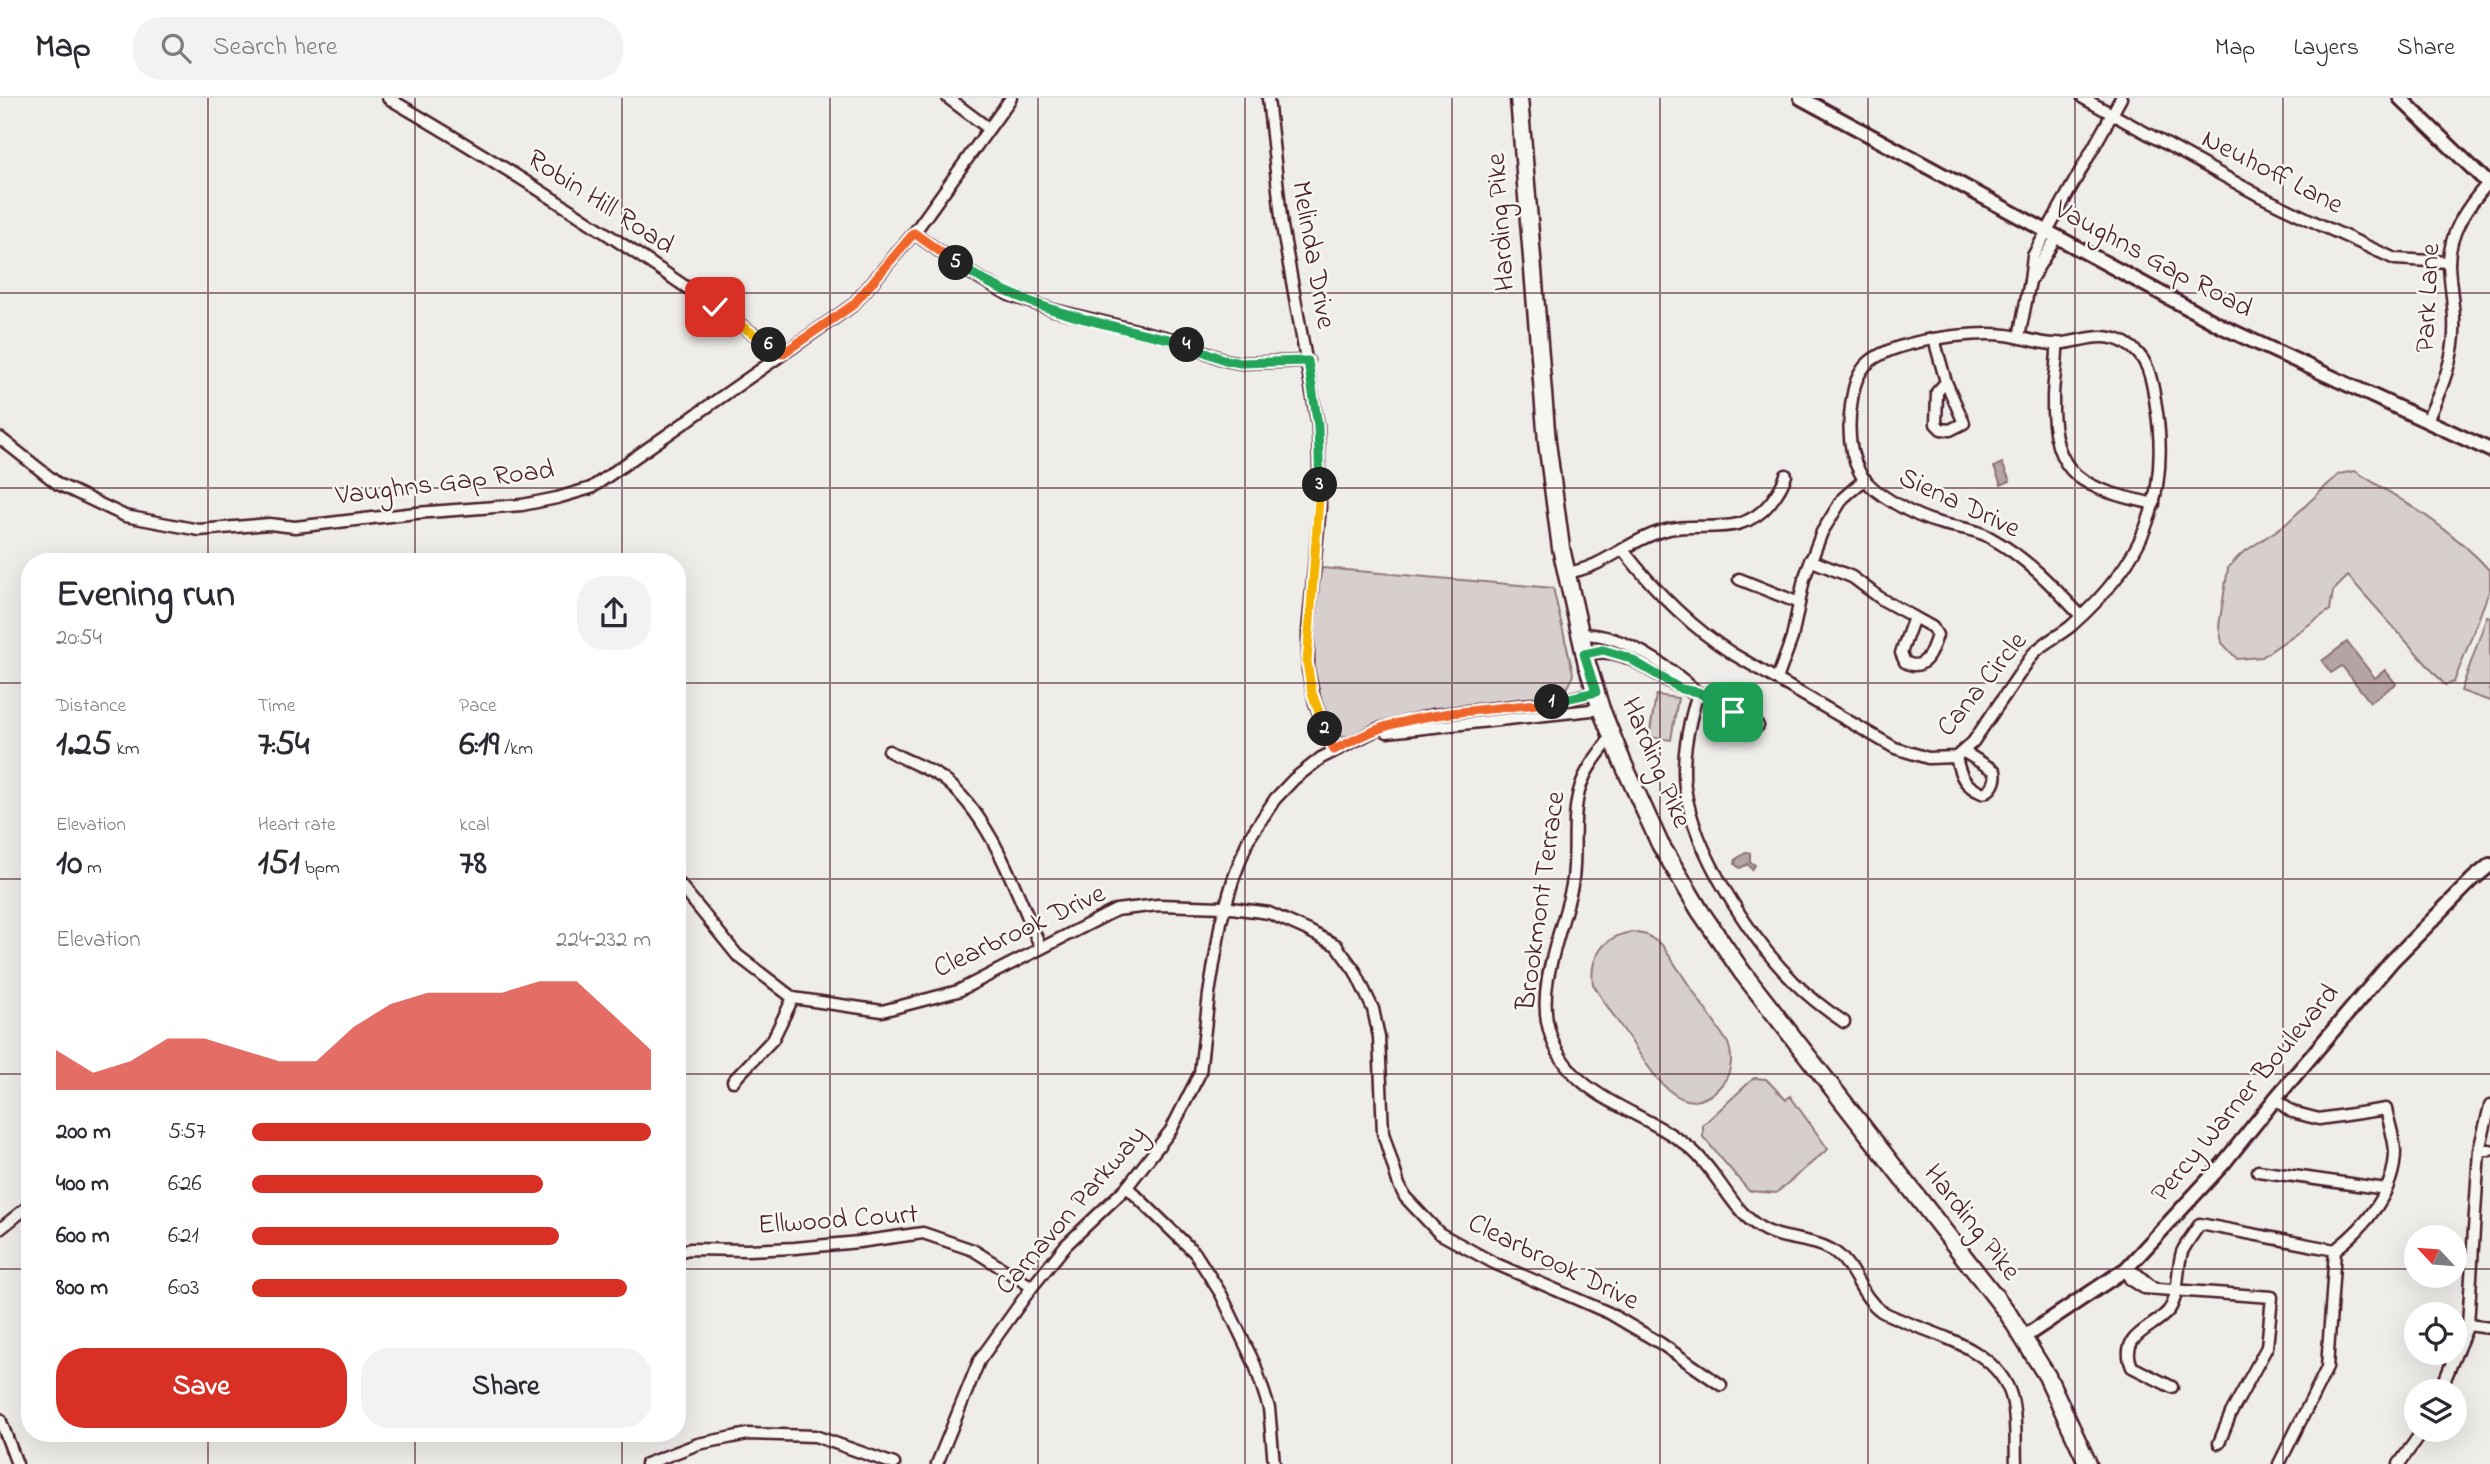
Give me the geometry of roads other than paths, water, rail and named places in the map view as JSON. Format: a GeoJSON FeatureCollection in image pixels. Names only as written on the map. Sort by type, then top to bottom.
{"type":"FeatureCollection","features":[{"type":"Feature","properties":{"kind":"main road","name":"Harding Pike"},"geometry":{"type":"LineString","coordinates":[[1519,98],[1547,442],[1565,573],[1584,654],[1612,736],[1660,844],[1716,936],[1980,1275],[2024,1337],[2059,1400],[2088,1464]]}},
{"type":"Feature","properties":{"kind":"street","name":"Robin Hill Road"},"geometry":{"type":"LineString","coordinates":[[388,98],[497,162],[648,260],[782,354]]}},
{"type":"Feature","properties":{"kind":"street"},"geometry":{"type":"LineString","coordinates":[[948,98],[988,128]]}},
{"type":"Feature","properties":{"kind":"street","name":"Vaughns Gap Road"},"geometry":{"type":"LineString","coordinates":[[0,439],[58,484],[125,516],[199,530],[269,524],[295,527],[416,513],[522,505],[593,487],[853,305],[914,233],[1011,98]]}},
{"type":"Feature","properties":{"kind":"street","name":"Melinda Drive"},"geometry":{"type":"LineString","coordinates":[[1268,98],[1278,198],[1318,426],[1320,484],[1316,562],[1308,631],[1308,670],[1315,703],[1334,750]]}},
{"type":"Feature","properties":{"kind":"street","name":"Vaughns Gap Road"},"geometry":{"type":"LineString","coordinates":[[1801,98],[2225,328],[2490,450]]}},
{"type":"Feature","properties":{"kind":"street","name":"Neuhoff Lane"},"geometry":{"type":"LineString","coordinates":[[2083,98],[2258,195],[2396,259],[2449,262]]}},
{"type":"Feature","properties":{"kind":"street"},"geometry":{"type":"LineString","coordinates":[[2019,337],[2030,281],[2121,98]]}},
{"type":"Feature","properties":{"kind":"street"},"geometry":{"type":"LineString","coordinates":[[2400,98],[2489,184]]}},
{"type":"Feature","properties":{"kind":"street","name":"Park Lane"},"geometry":{"type":"LineString","coordinates":[[2427,421],[2444,383],[2454,343],[2454,303],[2449,262],[2454,234],[2467,207],[2489,184]]}},
{"type":"Feature","properties":{"kind":"street"},"geometry":{"type":"LineString","coordinates":[[914,233],[967,271],[1009,295],[1054,310],[1173,340],[1225,360],[1240,363],[1308,361]]}},
{"type":"Feature","properties":{"kind":"street","name":"Siena Drive"},"geometry":{"type":"LineString","coordinates":[[2057,343],[1998,334],[1934,339],[1880,355],[1866,365],[1858,377],[1852,396],[1850,432],[1853,455],[1865,479],[1885,496],[1930,520],[1969,528],[1997,541],[2045,577],[2081,616]]}},
{"type":"Feature","properties":{"kind":"street","name":"Cana Circle"},"geometry":{"type":"LineString","coordinates":[[1623,550],[1652,586],[1697,629],[1733,654],[1895,748],[1928,758],[1960,755],[2032,654],[2081,616],[2116,579],[2143,536],[2154,504],[2160,474],[2160,435],[2152,378],[2143,359],[2130,346],[2112,338],[2093,336],[2057,343]]}},
{"type":"Feature","properties":{"kind":"street"},"geometry":{"type":"LineString","coordinates":[[1934,339],[1946,382],[1964,423],[1946,430],[1938,427],[1936,420],[1937,389],[1946,382]]}},
{"type":"Feature","properties":{"kind":"street"},"geometry":{"type":"LineString","coordinates":[[2057,343],[2054,416],[2058,444],[2070,471],[2100,490],[2154,504]]}},
{"type":"Feature","properties":{"kind":"street"},"geometry":{"type":"LineString","coordinates":[[1565,573],[1595,566],[1645,537],[1665,530],[1743,524],[1767,507],[1786,475]]}},
{"type":"Feature","properties":{"kind":"street"},"geometry":{"type":"LineString","coordinates":[[1777,679],[1792,638],[1810,560],[1829,516],[1849,492],[1865,479]]}},
{"type":"Feature","properties":{"kind":"street"},"geometry":{"type":"LineString","coordinates":[[1810,560],[1852,578],[1883,600],[1914,617],[1932,627],[1937,635],[1928,658],[1923,664],[1915,666],[1905,662],[1901,653],[1914,617]]}},
{"type":"Feature","properties":{"kind":"street"},"geometry":{"type":"LineString","coordinates":[[1740,579],[1800,603]]}},
{"type":"Feature","properties":{"kind":"street"},"geometry":{"type":"LineString","coordinates":[[1579,635],[1599,634],[1624,642],[1674,673],[1698,692],[1758,726]]}},
{"type":"Feature","properties":{"kind":"street"},"geometry":{"type":"LineString","coordinates":[[1584,654],[1603,650],[1618,654],[1681,689],[1698,692]]}},
{"type":"Feature","properties":{"kind":"street","name":"Carnavon Parkway"},"geometry":{"type":"LineString","coordinates":[[937,1464],[979,1361],[1066,1245],[1127,1187],[1171,1130],[1200,1073],[1209,994],[1224,907],[1240,857],[1267,809],[1294,779],[1334,750],[1387,726],[1433,715],[1560,701],[1596,692]]}},
{"type":"Feature","properties":{"kind":"street"},"geometry":{"type":"LineString","coordinates":[[1698,692],[1687,742],[1685,780],[1691,812],[1702,842],[1734,904],[1770,955],[1805,992],[1844,1022]]}},
{"type":"Feature","properties":{"kind":"street","name":"Carnavon Parkway"},"geometry":{"type":"LineString","coordinates":[[1356,740],[1398,730],[1479,724],[1601,709]]}},
{"type":"Feature","properties":{"kind":"street","name":"Brookmont Terrace"},"geometry":{"type":"LineString","coordinates":[[1612,736],[1587,772],[1576,804],[1573,882],[1554,953],[1546,1000],[1547,1025],[1556,1049],[1573,1073],[1594,1092],[1671,1135],[1695,1153],[1744,1213],[1759,1227],[1815,1243],[1834,1252],[1845,1262],[1869,1302],[1881,1311],[1965,1347],[1988,1362],[2000,1374],[2011,1395],[2016,1464]]}},
{"type":"Feature","properties":{"kind":"street"},"geometry":{"type":"LineString","coordinates":[[889,751],[940,777],[959,793],[994,842],[1041,948]]}},
{"type":"Feature","properties":{"kind":"street","name":"Percy Warner Boulevard"},"geometry":{"type":"LineString","coordinates":[[2024,1337],[2127,1270],[2223,1164],[2392,961],[2473,878],[2490,865]]}},
{"type":"Feature","properties":{"kind":"street","name":"Clearbrook Drive"},"geometry":{"type":"LineString","coordinates":[[686,892],[737,955],[793,998],[882,1011],[958,990],[1116,910],[1126,908],[1158,905],[1224,907],[1269,914],[1307,930],[1336,945],[1355,971],[1373,1009],[1379,1037],[1383,1133],[1405,1197],[1439,1233],[1494,1263],[1609,1313],[1660,1343],[1721,1385]]}},
{"type":"Feature","properties":{"kind":"street"},"geometry":{"type":"LineString","coordinates":[[733,1080],[773,1039],[793,998]]}},
{"type":"Feature","properties":{"kind":"street"},"geometry":{"type":"LineString","coordinates":[[2275,1099],[2292,1112],[2319,1119],[2386,1109],[2395,1156],[2386,1189],[2364,1226],[2335,1250],[2327,1368],[2279,1464]]}},
{"type":"Feature","properties":{"kind":"street"},"geometry":{"type":"LineString","coordinates":[[2445,1379],[2468,1325],[2490,1107]]}},
{"type":"Feature","properties":{"kind":"street"},"geometry":{"type":"LineString","coordinates":[[2258,1171],[2386,1189]]}},
{"type":"Feature","properties":{"kind":"street"},"geometry":{"type":"LineString","coordinates":[[1127,1187],[1195,1253],[1221,1294],[1255,1365],[1269,1408],[1274,1464]]}},
{"type":"Feature","properties":{"kind":"street"},"geometry":{"type":"LineString","coordinates":[[0,1229],[21,1212]]}},
{"type":"Feature","properties":{"kind":"street"},"geometry":{"type":"LineString","coordinates":[[2172,1387],[2132,1367],[2128,1358],[2129,1350],[2136,1336],[2171,1307],[2182,1251],[2200,1224],[2335,1250]]}},
{"type":"Feature","properties":{"kind":"street","name":"Ellwood Court"},"geometry":{"type":"LineString","coordinates":[[686,1250],[795,1248],[923,1233],[973,1250],[1032,1287]]}},
{"type":"Feature","properties":{"kind":"street"},"geometry":{"type":"LineString","coordinates":[[2127,1270],[2130,1279],[2144,1288],[2272,1297],[2267,1347],[2218,1443]]}},
{"type":"Feature","properties":{"kind":"street"},"geometry":{"type":"LineString","coordinates":[[2468,1325],[2490,1328]]}},
{"type":"Feature","properties":{"kind":"street"},"geometry":{"type":"LineString","coordinates":[[0,1419],[16,1464]]}},
{"type":"Feature","properties":{"kind":"street"},"geometry":{"type":"LineString","coordinates":[[646,1464],[698,1444],[748,1434],[815,1436],[894,1464]]}},
{"type":"Feature","properties":{"kind":"street"},"geometry":{"type":"LineString","coordinates":[[2399,1464],[2415,1442]]}}]}
